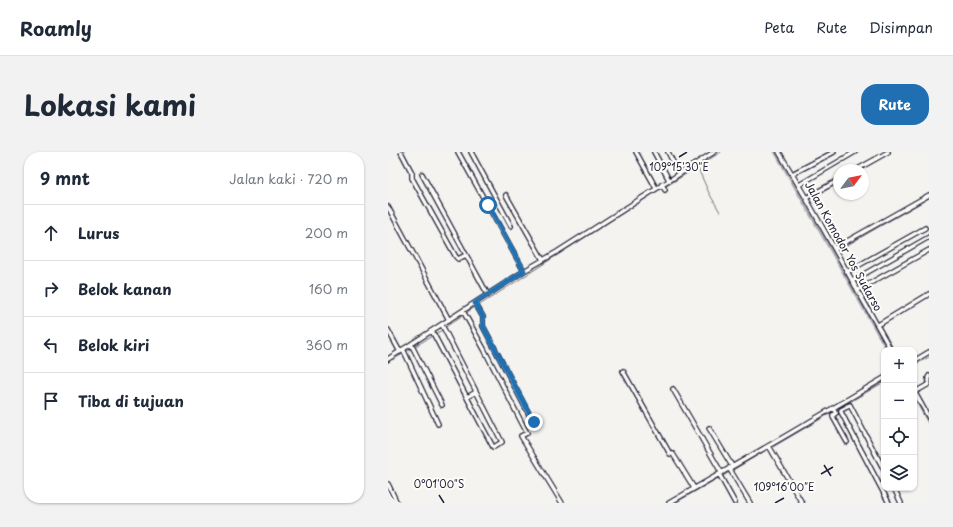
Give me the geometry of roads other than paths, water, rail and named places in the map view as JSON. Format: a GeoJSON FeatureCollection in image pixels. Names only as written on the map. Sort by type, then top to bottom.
{"type":"FeatureCollection","features":[{"type":"Feature","properties":{"kind":"street"},"geometry":{"type":"LineString","coordinates":[[401,152],[412,173],[412,178],[456,258],[458,259],[466,255]]}},
{"type":"Feature","properties":{"kind":"street"},"geometry":{"type":"LineString","coordinates":[[458,152],[524,271]]}},
{"type":"Feature","properties":{"kind":"street"},"geometry":{"type":"LineString","coordinates":[[471,152],[511,226]]}},
{"type":"Feature","properties":{"kind":"street"},"geometry":{"type":"LineString","coordinates":[[636,152],[656,188]]}},
{"type":"Feature","properties":{"kind":"street"},"geometry":{"type":"LineString","coordinates":[[654,152],[669,180]]}},
{"type":"Feature","properties":{"kind":"street"},"geometry":{"type":"LineString","coordinates":[[668,152],[679,174]]}},
{"type":"Feature","properties":{"kind":"street"},"geometry":{"type":"LineString","coordinates":[[388,359],[434,333],[443,327],[448,320],[464,313],[485,300],[488,295],[524,271],[557,252],[656,188],[664,187],[669,180],[714,152]]}},
{"type":"Feature","properties":{"kind":"street","name":"Jalan Komodor Yos Sudarso"},"geometry":{"type":"LineString","coordinates":[[779,152],[836,250],[889,347]]}},
{"type":"Feature","properties":{"kind":"street"},"geometry":{"type":"LineString","coordinates":[[792,174],[834,152]]}},
{"type":"Feature","properties":{"kind":"street"},"geometry":{"type":"LineString","coordinates":[[799,185],[855,152]]}},
{"type":"Feature","properties":{"kind":"street"},"geometry":{"type":"LineString","coordinates":[[867,164],[888,152]]}},
{"type":"Feature","properties":{"kind":"street"},"geometry":{"type":"LineString","coordinates":[[422,174],[488,295]]}},
{"type":"Feature","properties":{"kind":"street"},"geometry":{"type":"LineString","coordinates":[[806,198],[833,183]]}},
{"type":"Feature","properties":{"kind":"street"},"geometry":{"type":"LineString","coordinates":[[506,195],[543,260]]}},
{"type":"Feature","properties":{"kind":"street"},"geometry":{"type":"LineString","coordinates":[[836,250],[929,195]]}},
{"type":"Feature","properties":{"kind":"street"},"geometry":{"type":"LineString","coordinates":[[488,205],[496,199]]}},
{"type":"Feature","properties":{"kind":"street"},"geometry":{"type":"LineString","coordinates":[[388,207],[448,320]]}},
{"type":"Feature","properties":{"kind":"street"},"geometry":{"type":"LineString","coordinates":[[847,272],[925,228]]}},
{"type":"Feature","properties":{"kind":"street"},"geometry":{"type":"LineString","coordinates":[[852,281],[929,237]]}},
{"type":"Feature","properties":{"kind":"street"},"geometry":{"type":"LineString","coordinates":[[858,290],[929,250]]}},
{"type":"Feature","properties":{"kind":"street"},"geometry":{"type":"LineString","coordinates":[[878,325],[929,294]]}},
{"type":"Feature","properties":{"kind":"street"},"geometry":{"type":"LineString","coordinates":[[477,305],[483,318],[483,326],[534,422]]}},
{"type":"Feature","properties":{"kind":"street"},"geometry":{"type":"LineString","coordinates":[[464,313],[527,432],[521,436],[562,503]]}},
{"type":"Feature","properties":{"kind":"street"},"geometry":{"type":"LineString","coordinates":[[434,333],[494,447],[502,442],[443,327]]}},
{"type":"Feature","properties":{"kind":"street"},"geometry":{"type":"LineString","coordinates":[[388,330],[403,351],[438,424]]}},
{"type":"Feature","properties":{"kind":"street"},"geometry":{"type":"LineString","coordinates":[[412,346],[442,405]]}},
{"type":"Feature","properties":{"kind":"street"},"geometry":{"type":"LineString","coordinates":[[917,359],[929,352]]}},
{"type":"Feature","properties":{"kind":"street"},"geometry":{"type":"LineString","coordinates":[[623,371],[670,454],[673,454],[694,488]]}},
{"type":"Feature","properties":{"kind":"street"},"geometry":{"type":"LineString","coordinates":[[917,390],[929,383],[929,376]]}},
{"type":"Feature","properties":{"kind":"street"},"geometry":{"type":"LineString","coordinates":[[669,503],[770,447],[834,409],[846,404],[881,380]]}},
{"type":"Feature","properties":{"kind":"street"},"geometry":{"type":"LineString","coordinates":[[673,389],[735,503]]}},
{"type":"Feature","properties":{"kind":"street"},"geometry":{"type":"LineString","coordinates":[[467,397],[476,392]]}},
{"type":"Feature","properties":{"kind":"street"},"geometry":{"type":"LineString","coordinates":[[917,397],[929,418]]}},
{"type":"Feature","properties":{"kind":"street"},"geometry":{"type":"LineString","coordinates":[[846,404],[851,407],[881,464]]}},
{"type":"Feature","properties":{"kind":"street"},"geometry":{"type":"LineString","coordinates":[[846,404],[841,412],[889,503]]}},
{"type":"Feature","properties":{"kind":"street"},"geometry":{"type":"LineString","coordinates":[[834,409],[836,413],[833,417],[847,442]]}},
{"type":"Feature","properties":{"kind":"street"},"geometry":{"type":"LineString","coordinates":[[709,428],[750,503]]}},
{"type":"Feature","properties":{"kind":"street"},"geometry":{"type":"LineString","coordinates":[[770,447],[802,503]]}},
{"type":"Feature","properties":{"kind":"street"},"geometry":{"type":"LineString","coordinates":[[388,484],[397,503]]}},
{"type":"Feature","properties":{"kind":"street"},"geometry":{"type":"LineString","coordinates":[[895,491],[901,503]]}},
{"type":"Feature","properties":{"kind":"waterway"},"geometry":{"type":"LineString","coordinates":[[665,187],[721,152]]}},
{"type":"Feature","properties":{"kind":"waterway"},"geometry":{"type":"LineString","coordinates":[[775,152],[885,347]]}},
{"type":"Feature","properties":{"kind":"waterway"},"geometry":{"type":"LineString","coordinates":[[697,166],[709,193],[720,212]]}},
{"type":"Feature","properties":{"kind":"waterway"},"geometry":{"type":"LineString","coordinates":[[478,306],[662,188]]}},
{"type":"Feature","properties":{"kind":"waterway"},"geometry":{"type":"LineString","coordinates":[[837,251],[929,198]]}},
{"type":"Feature","properties":{"kind":"waterway"},"geometry":{"type":"LineString","coordinates":[[466,313],[475,307]]}},
{"type":"Feature","properties":{"kind":"waterway"},"geometry":{"type":"LineString","coordinates":[[444,328],[463,315]]}},
{"type":"Feature","properties":{"kind":"waterway"},"geometry":{"type":"LineString","coordinates":[[414,347],[442,330]]}},
{"type":"Feature","properties":{"kind":"waterway"},"geometry":{"type":"LineString","coordinates":[[405,352],[411,349]]}},
{"type":"Feature","properties":{"kind":"waterway"},"geometry":{"type":"LineString","coordinates":[[388,363],[392,359],[403,354]]}},
{"type":"Feature","properties":{"kind":"waterway"},"geometry":{"type":"LineString","coordinates":[[917,363],[929,357]]}},
{"type":"Feature","properties":{"kind":"waterway"},"geometry":{"type":"LineString","coordinates":[[771,448],[882,383]]}},
{"type":"Feature","properties":{"kind":"waterway"},"geometry":{"type":"LineString","coordinates":[[917,402],[929,424]]}},
{"type":"Feature","properties":{"kind":"waterway"},"geometry":{"type":"LineString","coordinates":[[723,476],[768,449]]}},
{"type":"Feature","properties":{"kind":"waterway"},"geometry":{"type":"LineString","coordinates":[[675,503],[720,477]]}}]}
